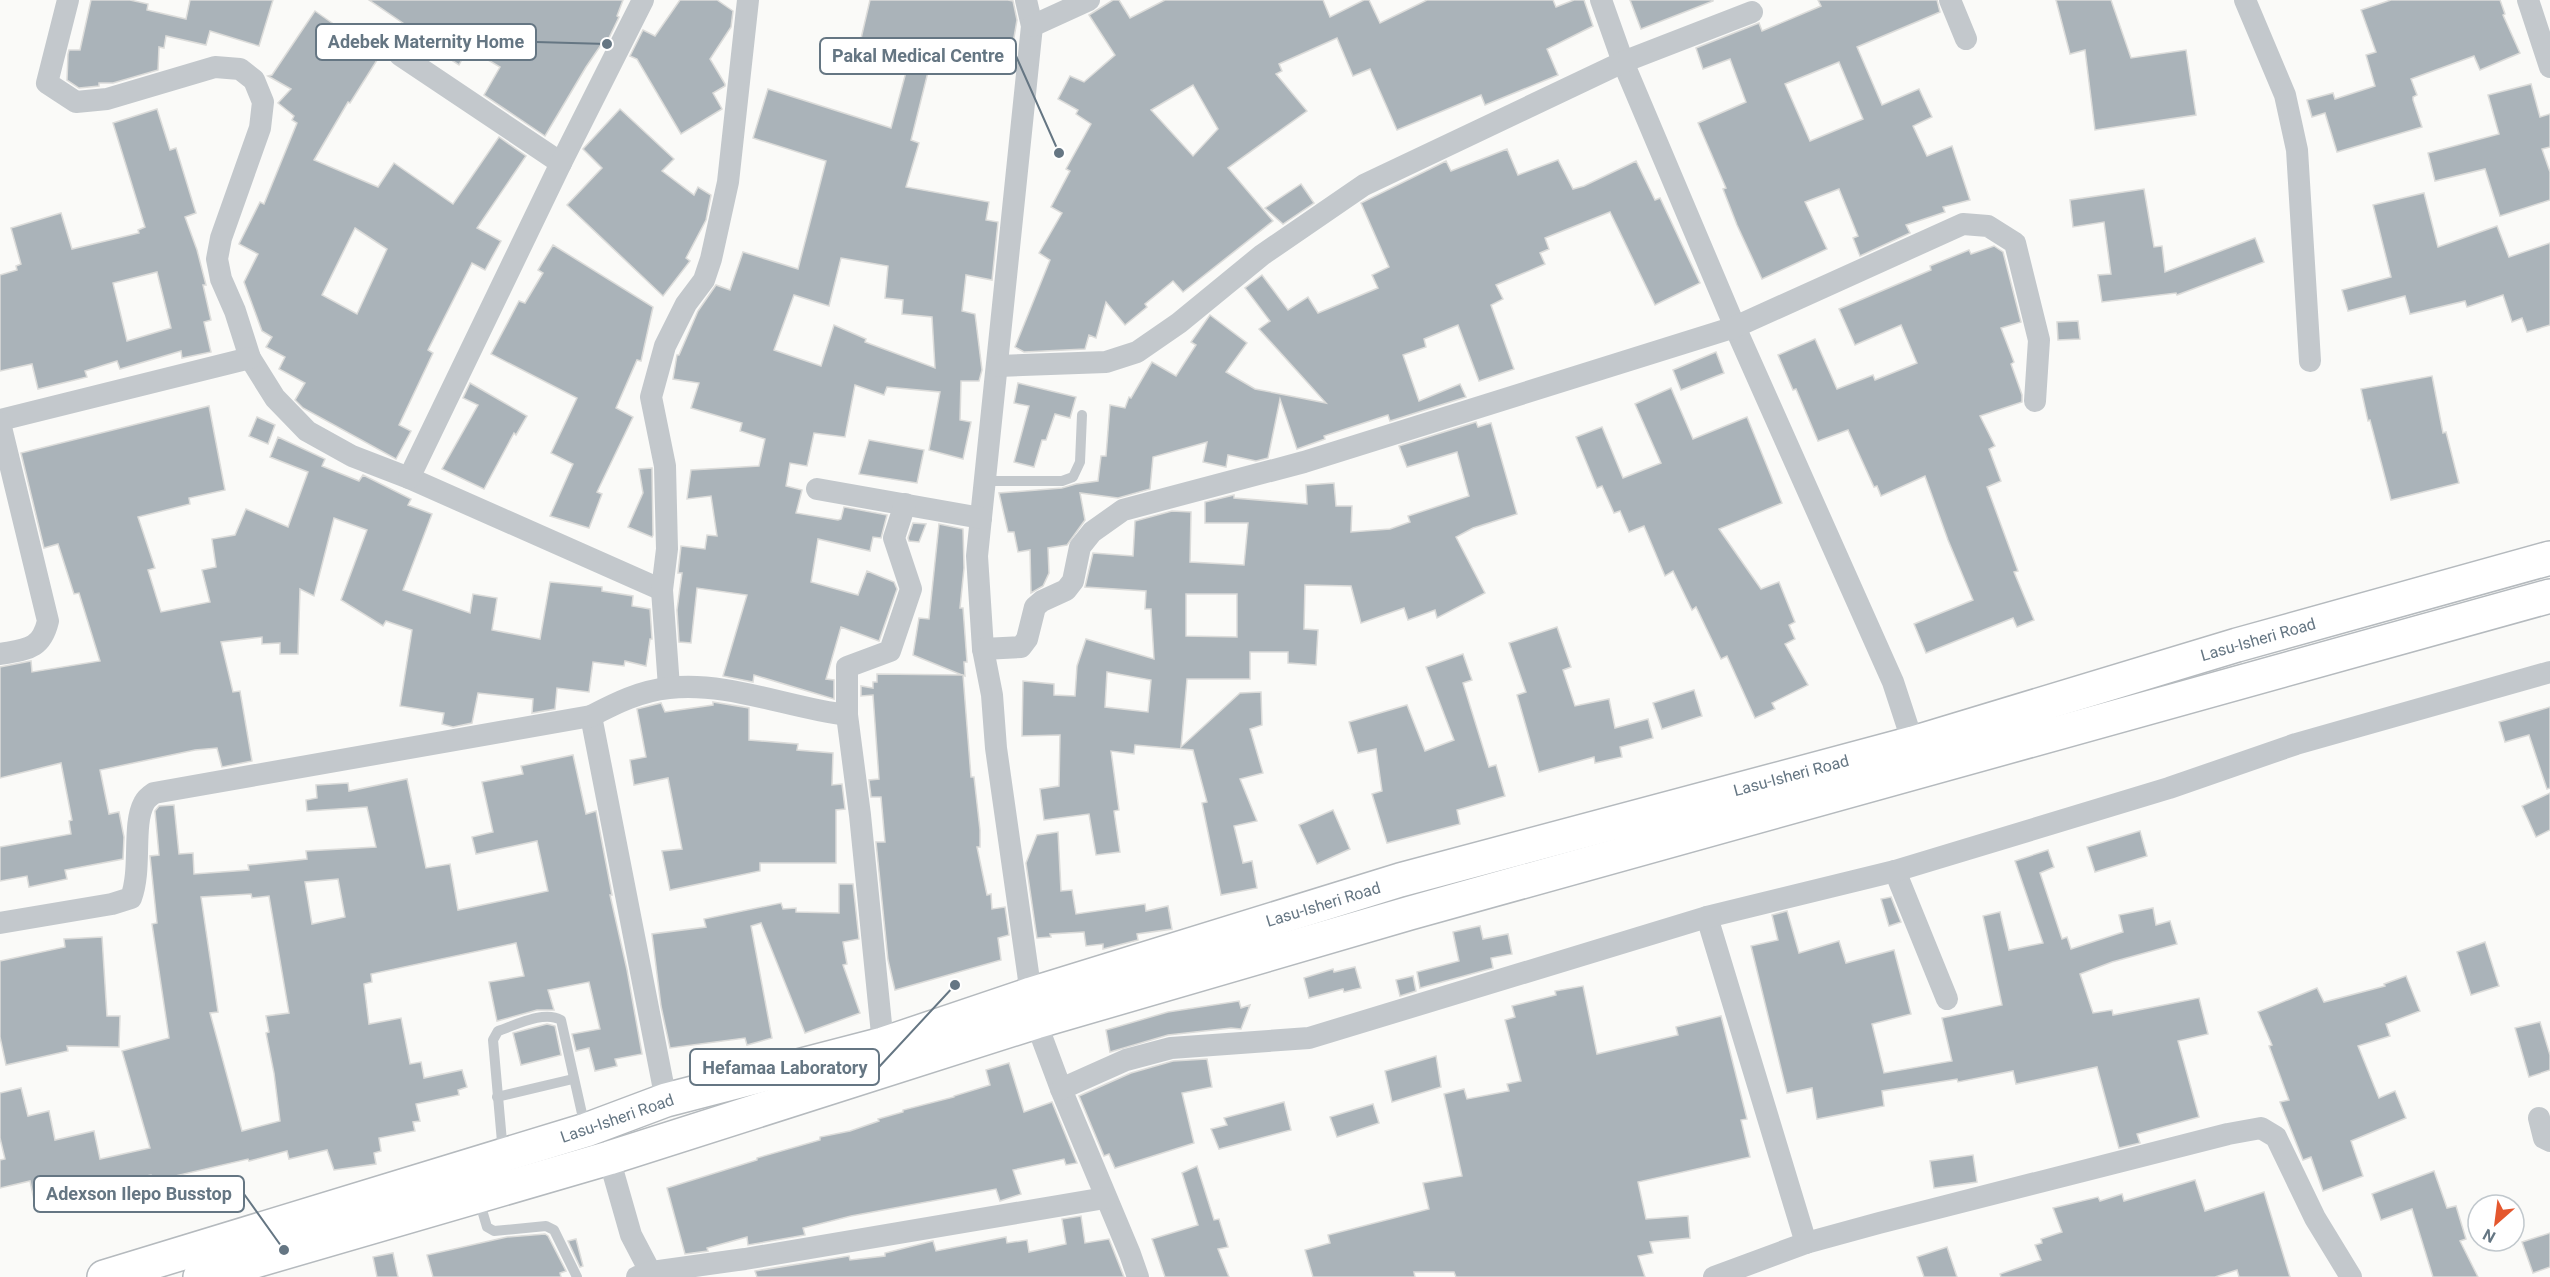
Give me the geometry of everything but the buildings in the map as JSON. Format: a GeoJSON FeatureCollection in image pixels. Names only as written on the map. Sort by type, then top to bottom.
{"type":"FeatureCollection","features":[{"type":"Feature","properties":{"kind":"main road","name":"Lasu-Isheri Road"},"geometry":{"type":"LineString","coordinates":[[200,1277],[478,1197],[732,1119],[1033,1008],[1400,880],[1913,743],[2236,645],[2550,558]]}},
{"type":"Feature","properties":{"kind":"main road","name":"Lasu-Isheri Road"},"geometry":{"type":"LineString","coordinates":[[104,1277],[586,1130],[666,1101],[883,1044],[1410,913],[2550,596]]}},
{"type":"Feature","properties":{"kind":"main road"},"geometry":{"type":"LineString","coordinates":[[1400,880],[1410,913]]}},
{"type":"Feature","properties":{"kind":"main road"},"geometry":{"type":"LineString","coordinates":[[722,1086],[732,1119]]}},
{"type":"Feature","properties":{"kind":"street"},"geometry":{"type":"LineString","coordinates":[[68,0],[47,83],[76,102],[107,99],[215,67],[240,69],[254,80],[263,102],[260,128],[221,238],[217,259],[221,279],[235,311],[250,358],[276,398],[307,430],[352,456],[409,478],[662,590]]}},
{"type":"Feature","properties":{"kind":"street"},"geometry":{"type":"LineString","coordinates":[[409,478],[561,163],[643,0]]}},
{"type":"Feature","properties":{"kind":"street"},"geometry":{"type":"LineString","coordinates":[[669,687],[662,590],[667,549],[665,466],[651,397],[665,346],[686,304],[704,280],[711,259],[728,182],[748,0]]}},
{"type":"Feature","properties":{"kind":"street"},"geometry":{"type":"LineString","coordinates":[[1026,0],[1032,26],[977,556],[983,649],[992,695],[996,748],[1033,1008],[1061,1089],[1138,1277]]}},
{"type":"Feature","properties":{"kind":"street"},"geometry":{"type":"LineString","coordinates":[[1032,26],[1089,0]]}},
{"type":"Feature","properties":{"kind":"street"},"geometry":{"type":"LineString","coordinates":[[1601,0],[1623,62],[1736,327],[1893,682],[1913,743]]}},
{"type":"Feature","properties":{"kind":"street"},"geometry":{"type":"LineString","coordinates":[[1950,0],[1966,39]]}},
{"type":"Feature","properties":{"kind":"street"},"geometry":{"type":"LineString","coordinates":[[2245,0],[2285,95],[2297,150],[2310,361]]}},
{"type":"Feature","properties":{"kind":"street"},"geometry":{"type":"LineString","coordinates":[[2528,0],[2550,67]]}},
{"type":"Feature","properties":{"kind":"street"},"geometry":{"type":"LineString","coordinates":[[998,366],[1106,362],[1137,352],[1179,323],[1262,255],[1364,185],[1623,62],[1752,12]]}},
{"type":"Feature","properties":{"kind":"street"},"geometry":{"type":"LineString","coordinates":[[400,55],[561,163]]}},
{"type":"Feature","properties":{"kind":"street"},"geometry":{"type":"LineString","coordinates":[[983,649],[1021,647],[1027,639],[1035,607],[1042,601],[1066,590],[1073,581],[1080,547],[1092,532],[1123,510],[1304,462],[1736,327],[1963,224],[1988,226],[2015,243],[2039,340],[2035,401]]}},
{"type":"Feature","properties":{"kind":"street"},"geometry":{"type":"LineString","coordinates":[[0,654],[38,644],[45,634],[48,621],[0,422],[250,358]]}},
{"type":"Feature","properties":{"kind":"street"},"geometry":{"type":"LineString","coordinates":[[817,489],[981,518]]}},
{"type":"Feature","properties":{"kind":"street"},"geometry":{"type":"LineString","coordinates":[[883,1044],[860,815],[847,715],[847,667],[890,651],[911,589],[894,538],[905,504]]}},
{"type":"Feature","properties":{"kind":"street"},"geometry":{"type":"LineString","coordinates":[[1061,1089],[1126,1060],[1172,1048],[1309,1038],[1707,917],[1895,870],[2169,788],[2296,744],[2550,672]]}},
{"type":"Feature","properties":{"kind":"street"},"geometry":{"type":"LineString","coordinates":[[0,923],[112,904],[131,898],[137,883],[140,816],[144,801],[154,793],[591,716],[630,697],[669,687],[712,688],[822,712],[847,715]]}},
{"type":"Feature","properties":{"kind":"street"},"geometry":{"type":"LineString","coordinates":[[591,716],[666,1101]]}},
{"type":"Feature","properties":{"kind":"street"},"geometry":{"type":"LineString","coordinates":[[1895,870],[1947,999]]}},
{"type":"Feature","properties":{"kind":"street"},"geometry":{"type":"LineString","coordinates":[[1707,917],[1806,1243]]}},
{"type":"Feature","properties":{"kind":"street"},"geometry":{"type":"LineString","coordinates":[[2539,1118],[2544,1138],[2550,1141]]}},
{"type":"Feature","properties":{"kind":"street"},"geometry":{"type":"LineString","coordinates":[[1714,1277],[1806,1243],[2229,1134],[2262,1128],[2276,1137],[2315,1218],[2351,1277]]}},
{"type":"Feature","properties":{"kind":"street"},"geometry":{"type":"LineString","coordinates":[[609,1158],[631,1235],[647,1275],[1106,1198]]}},
{"type":"Feature","properties":{"kind":"lane"},"geometry":{"type":"LineString","coordinates":[[984,481],[1062,481],[1073,477],[1080,462],[1082,415]]}},
{"type":"Feature","properties":{"kind":"lane"},"geometry":{"type":"LineString","coordinates":[[503,1155],[494,1040],[498,1031],[534,1018],[555,1016],[561,1020],[586,1130]]}},
{"type":"Feature","properties":{"kind":"lane"},"geometry":{"type":"LineString","coordinates":[[497,1097],[573,1079]]}},
{"type":"Feature","properties":{"kind":"lane"},"geometry":{"type":"LineString","coordinates":[[478,1197],[487,1227],[494,1231],[546,1226],[554,1230],[577,1277]]}},
{"type":"Feature","properties":{"kind":"place","name":"Adebek Maternity Home"},"geometry":{"type":"Point","coordinates":[607,44]}},
{"type":"Feature","properties":{"kind":"place","name":"Pakal Medical Centre"},"geometry":{"type":"Point","coordinates":[1059,153]}},
{"type":"Feature","properties":{"kind":"place","name":"Hefamaa Laboratory"},"geometry":{"type":"Point","coordinates":[955,985]}},
{"type":"Feature","properties":{"kind":"place","name":"Adexson Ilepo Busstop"},"geometry":{"type":"Point","coordinates":[284,1250]}}]}
